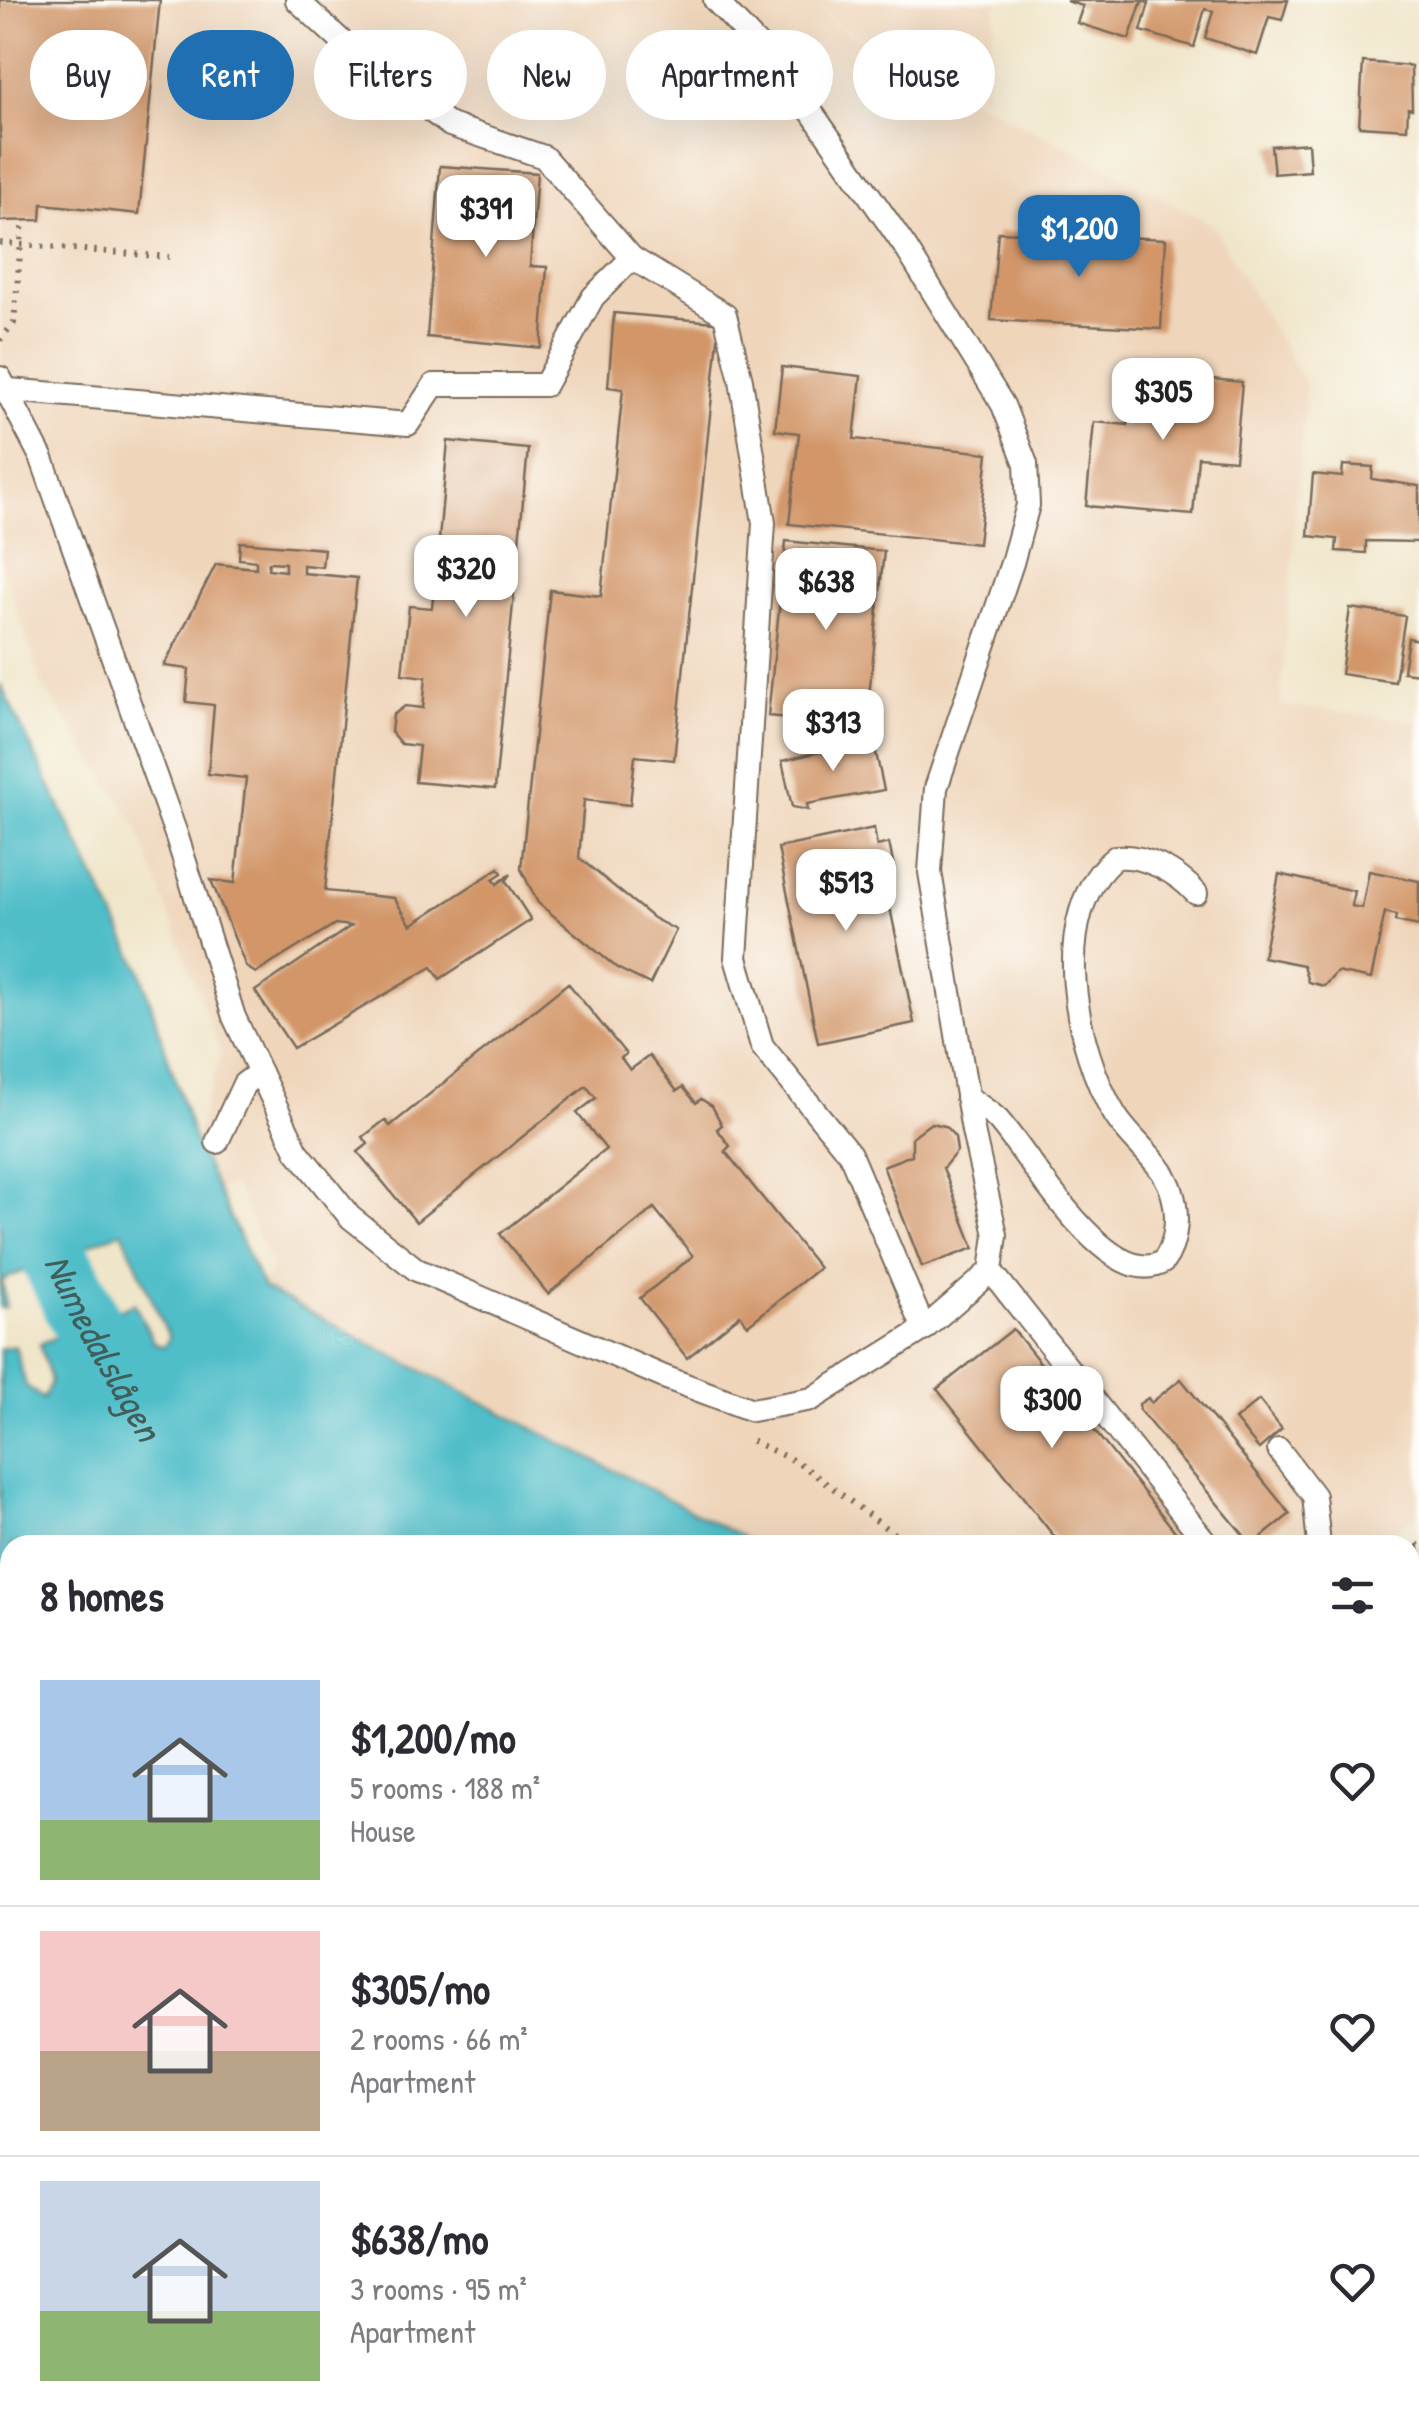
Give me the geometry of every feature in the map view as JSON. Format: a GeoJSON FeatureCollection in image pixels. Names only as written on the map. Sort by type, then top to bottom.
{"type":"FeatureCollection","features":[{"type":"Feature","properties":{"kind":"lane"},"geometry":{"type":"LineString","coordinates":[[297,0],[364,62],[450,125],[544,157],[632,258],[726,315],[742,380],[764,523],[736,958],[762,1046],[850,1154],[924,1330]]}},
{"type":"Feature","properties":{"kind":"lane"},"geometry":{"type":"LineString","coordinates":[[5,384],[42,459],[177,837],[234,1017],[297,1151],[350,1217],[417,1270],[664,1377],[752,1410],[812,1399],[924,1330],[991,1271],[996,1236],[967,1097],[930,872],[936,788],[1012,563],[1028,505],[1026,464],[1003,405],[906,248],[785,74],[715,0]]}},
{"type":"Feature","properties":{"kind":"lane"},"geometry":{"type":"LineString","coordinates":[[5,384],[408,424],[434,385],[545,385],[593,297],[632,258]]}},
{"type":"Feature","properties":{"kind":"lane"},"geometry":{"type":"LineString","coordinates":[[967,1097],[996,1118],[1106,1250],[1135,1269],[1150,1270],[1163,1262],[1176,1230],[1172,1190],[1118,1121],[1096,1079],[1078,1012],[1075,956],[1090,896],[1104,867],[1116,857],[1137,858],[1160,867],[1184,880],[1196,892]]}},
{"type":"Feature","properties":{"kind":"lane"},"geometry":{"type":"LineString","coordinates":[[217,1142],[244,1084],[260,1072]]}},
{"type":"Feature","properties":{"kind":"lane"},"geometry":{"type":"LineString","coordinates":[[991,1271],[1200,1535]]}},
{"type":"Feature","properties":{"kind":"lane"},"geometry":{"type":"LineString","coordinates":[[1279,1450],[1314,1496],[1318,1535]]}},
{"type":"Feature","properties":{"kind":"path"},"geometry":{"type":"LineString","coordinates":[[0,340],[14,324],[22,219]]}},
{"type":"Feature","properties":{"kind":"path"},"geometry":{"type":"LineString","coordinates":[[0,242],[169,258]]}},
{"type":"Feature","properties":{"kind":"path"},"geometry":{"type":"LineString","coordinates":[[740,1436],[799,1463],[896,1535]]}},
{"type":"Feature","properties":{"kind":"shaded area"},"geometry":{"type":"Polygon","coordinates":[[[0,0],[815,0],[834,25],[853,35],[853,120],[995,120],[995,110],[1212,224],[1306,386],[1280,705],[1419,721],[1419,1513],[1389,1535],[738,1535],[263,1288],[259,1282],[268,1278],[272,1267],[234,1184],[216,1191],[194,1140],[221,1054],[136,825],[42,684],[0,558],[0,0]]]}},
{"type":"Feature","properties":{"kind":"shaded area"},"geometry":{"type":"Polygon","coordinates":[[[817,0],[997,0],[993,30],[853,32],[834,23],[817,0]]]}},
{"type":"Feature","properties":{"kind":"water"},"geometry":{"type":"Polygon","coordinates":[[[0,684],[140,969],[194,1140],[263,1288],[738,1535],[0,1535],[0,1349],[15,1346],[26,1386],[43,1399],[51,1382],[40,1344],[134,1303],[154,1343],[164,1347],[169,1338],[122,1231],[2,1280],[6,1307],[0,1308],[0,684]]]}},
{"type":"Feature","properties":{"kind":"building"},"geometry":{"type":"Polygon","coordinates":[[[0,0],[160,0],[139,214],[42,204],[41,220],[0,221],[0,0]]]}},
{"type":"Feature","properties":{"kind":"building"},"geometry":{"type":"Polygon","coordinates":[[[1288,0],[1282,20],[1269,17],[1257,55],[1205,38],[1213,11],[1205,9],[1194,47],[1141,31],[1149,3],[1142,1],[1129,39],[1077,23],[1083,6],[1066,1],[1288,0]]]}},
{"type":"Feature","properties":{"kind":"building"},"geometry":{"type":"Polygon","coordinates":[[[1363,62],[1411,66],[1412,109],[1408,108],[1407,129],[1359,126],[1363,62]]]}},
{"type":"Feature","properties":{"kind":"building"},"geometry":{"type":"Polygon","coordinates":[[[1308,143],[1310,171],[1274,174],[1271,146],[1308,143]]]}},
{"type":"Feature","properties":{"kind":"building"},"geometry":{"type":"Polygon","coordinates":[[[440,166],[537,173],[530,266],[547,267],[541,348],[427,337],[440,166]]]}},
{"type":"Feature","properties":{"kind":"building"},"geometry":{"type":"Polygon","coordinates":[[[998,232],[1166,239],[1161,329],[991,320],[998,232]]]}},
{"type":"Feature","properties":{"kind":"building"},"geometry":{"type":"Polygon","coordinates":[[[614,313],[714,322],[719,329],[674,760],[635,756],[630,805],[584,800],[579,858],[653,918],[676,930],[650,984],[617,968],[538,903],[521,869],[550,590],[601,596],[623,389],[608,387],[614,313]]]}},
{"type":"Feature","properties":{"kind":"building"},"geometry":{"type":"Polygon","coordinates":[[[782,367],[861,376],[854,439],[988,453],[978,544],[789,524],[799,433],[775,430],[782,367]]]}},
{"type":"Feature","properties":{"kind":"building"},"geometry":{"type":"Polygon","coordinates":[[[1133,371],[1242,382],[1235,460],[1198,457],[1193,515],[1086,506],[1094,422],[1128,425],[1133,371]]]}},
{"type":"Feature","properties":{"kind":"building"},"geometry":{"type":"Polygon","coordinates":[[[448,441],[528,449],[495,789],[415,782],[419,746],[401,744],[391,732],[393,715],[405,706],[423,708],[426,677],[402,674],[409,606],[432,608],[435,579],[424,578],[426,560],[437,561],[448,441]]]}},
{"type":"Feature","properties":{"kind":"building"},"geometry":{"type":"Polygon","coordinates":[[[1343,465],[1373,467],[1372,479],[1419,486],[1419,542],[1366,541],[1366,553],[1336,551],[1337,539],[1308,536],[1313,474],[1342,477],[1343,465]]]}},
{"type":"Feature","properties":{"kind":"building"},"geometry":{"type":"Polygon","coordinates":[[[786,541],[884,551],[866,725],[768,716],[786,541]]]}},
{"type":"Feature","properties":{"kind":"building"},"geometry":{"type":"Polygon","coordinates":[[[240,542],[324,549],[322,567],[303,565],[303,573],[357,578],[325,891],[394,898],[411,925],[499,868],[502,873],[493,879],[497,884],[511,874],[506,881],[531,920],[440,979],[432,967],[293,1048],[255,991],[351,926],[335,924],[256,973],[246,967],[211,880],[235,883],[246,778],[208,774],[214,705],[186,702],[189,669],[164,666],[216,564],[256,568],[256,561],[239,559],[240,542]],[[269,562],[268,569],[285,571],[285,563],[269,562]]]}},
{"type":"Feature","properties":{"kind":"building"},"geometry":{"type":"Polygon","coordinates":[[[1350,608],[1405,616],[1395,682],[1341,674],[1350,608]]]}},
{"type":"Feature","properties":{"kind":"building"},"geometry":{"type":"Polygon","coordinates":[[[1408,638],[1419,640],[1419,674],[1403,672],[1408,638]]]}},
{"type":"Feature","properties":{"kind":"building"},"geometry":{"type":"Polygon","coordinates":[[[873,739],[884,790],[807,804],[808,810],[792,807],[782,761],[873,739]]]}},
{"type":"Feature","properties":{"kind":"building"},"geometry":{"type":"Polygon","coordinates":[[[874,828],[877,846],[889,843],[894,867],[882,869],[914,1023],[818,1043],[778,848],[874,828]]]}},
{"type":"Feature","properties":{"kind":"building"},"geometry":{"type":"Polygon","coordinates":[[[1369,871],[1419,881],[1419,926],[1395,921],[1396,915],[1385,912],[1371,979],[1337,972],[1324,986],[1308,982],[1303,965],[1263,957],[1279,874],[1354,891],[1351,906],[1362,908],[1369,871]]]}},
{"type":"Feature","properties":{"kind":"building"},"geometry":{"type":"Polygon","coordinates":[[[568,983],[626,1054],[621,1058],[630,1070],[649,1056],[677,1091],[683,1087],[696,1103],[701,1099],[712,1106],[722,1125],[717,1129],[730,1146],[725,1151],[819,1268],[748,1325],[740,1315],[687,1358],[640,1298],[693,1256],[654,1208],[548,1294],[500,1234],[606,1149],[577,1113],[596,1098],[586,1086],[416,1222],[358,1152],[368,1144],[363,1137],[385,1120],[390,1126],[568,983]]]}},
{"type":"Feature","properties":{"kind":"building"},"geometry":{"type":"Polygon","coordinates":[[[931,1123],[945,1126],[955,1137],[957,1151],[943,1168],[974,1248],[922,1267],[883,1166],[912,1155],[912,1137],[931,1123]]]}},
{"type":"Feature","properties":{"kind":"building"},"geometry":{"type":"Polygon","coordinates":[[[1013,1329],[1178,1535],[1053,1535],[937,1389],[1013,1329]]]}},
{"type":"Feature","properties":{"kind":"building"},"geometry":{"type":"Polygon","coordinates":[[[1181,1379],[1290,1514],[1264,1535],[1244,1535],[1140,1411],[1139,1404],[1148,1398],[1151,1403],[1181,1379]]]}},
{"type":"Feature","properties":{"kind":"building"},"geometry":{"type":"Polygon","coordinates":[[[1259,1400],[1282,1429],[1259,1449],[1235,1420],[1259,1400]]]}},
{"type":"Feature","properties":{"kind":"waterway","name":"Numedalslågen"},"geometry":{"type":"LineString","coordinates":[[0,1142],[87,1323],[196,1516],[212,1535]]}}]}
